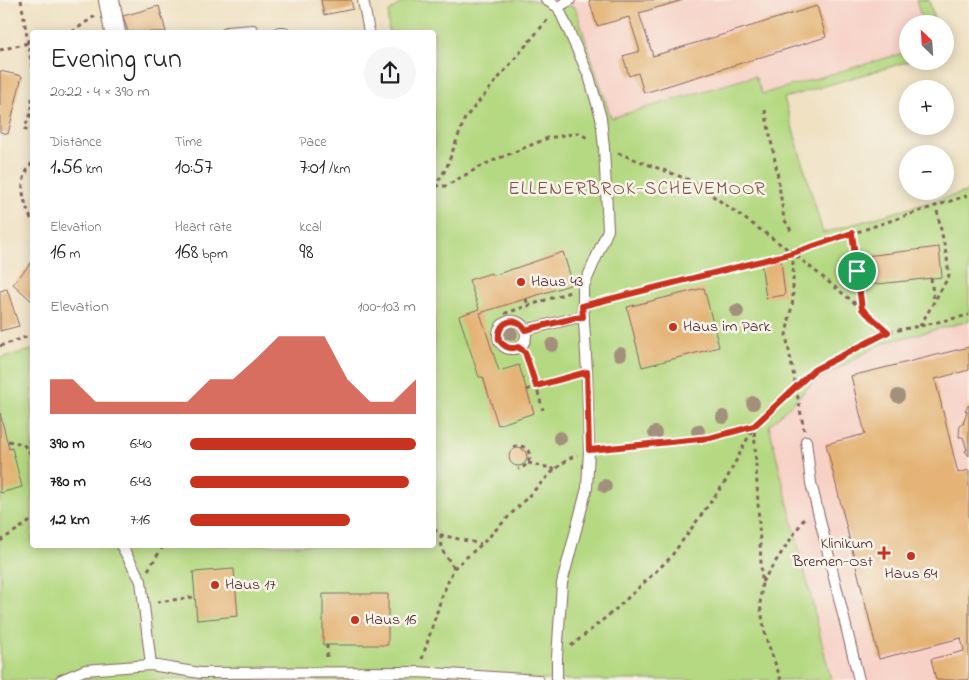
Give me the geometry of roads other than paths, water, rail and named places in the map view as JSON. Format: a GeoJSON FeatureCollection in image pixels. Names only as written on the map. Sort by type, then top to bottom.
{"type":"FeatureCollection","features":[{"type":"Feature","properties":{"kind":"street"},"geometry":{"type":"LineString","coordinates":[[109,3],[115,30]]}},
{"type":"Feature","properties":{"kind":"lane"},"geometry":{"type":"LineString","coordinates":[[363,0],[369,30]]}},
{"type":"Feature","properties":{"kind":"lane"},"geometry":{"type":"LineString","coordinates":[[546,0],[558,7],[589,76],[601,118],[608,230],[583,288],[582,306],[587,372],[589,450],[587,488],[562,583],[557,680]]}},
{"type":"Feature","properties":{"kind":"lane"},"geometry":{"type":"LineString","coordinates":[[558,7],[570,0]]}},
{"type":"Feature","properties":{"kind":"lane"},"geometry":{"type":"LineString","coordinates":[[525,330],[583,317]]}},
{"type":"Feature","properties":{"kind":"lane"},"geometry":{"type":"LineString","coordinates":[[512,321],[520,324],[525,330],[524,342],[518,347],[509,348],[499,340],[501,327],[508,322],[512,321]]}},
{"type":"Feature","properties":{"kind":"lane"},"geometry":{"type":"LineString","coordinates":[[806,441],[815,502],[859,680]]}},
{"type":"Feature","properties":{"kind":"lane"},"geometry":{"type":"LineString","coordinates":[[123,548],[142,581],[151,666]]}},
{"type":"Feature","properties":{"kind":"lane"},"geometry":{"type":"LineString","coordinates":[[61,680],[85,670],[151,666],[200,673],[418,672],[538,680]]}},
{"type":"Feature","properties":{"kind":"place","name":"Haus 43"},"geometry":{"type":"Point","coordinates":[521,282]}},
{"type":"Feature","properties":{"kind":"place","name":"Haus im Park"},"geometry":{"type":"Point","coordinates":[673,327]}},
{"type":"Feature","properties":{"kind":"place","name":"Klinikum Bremen-Ost"},"geometry":{"type":"Point","coordinates":[884,553]}},
{"type":"Feature","properties":{"kind":"place","name":"Haus 64"},"geometry":{"type":"Point","coordinates":[911,556]}},
{"type":"Feature","properties":{"kind":"place","name":"Haus 17"},"geometry":{"type":"Point","coordinates":[215,585]}},
{"type":"Feature","properties":{"kind":"place","name":"Haus 16"},"geometry":{"type":"Point","coordinates":[355,620]}},
{"type":"Feature","properties":{"kind":"district","name":"ELLENERBROK-SCHEVEMOOR"},"geometry":{"type":"Point","coordinates":[637,189]}}]}
